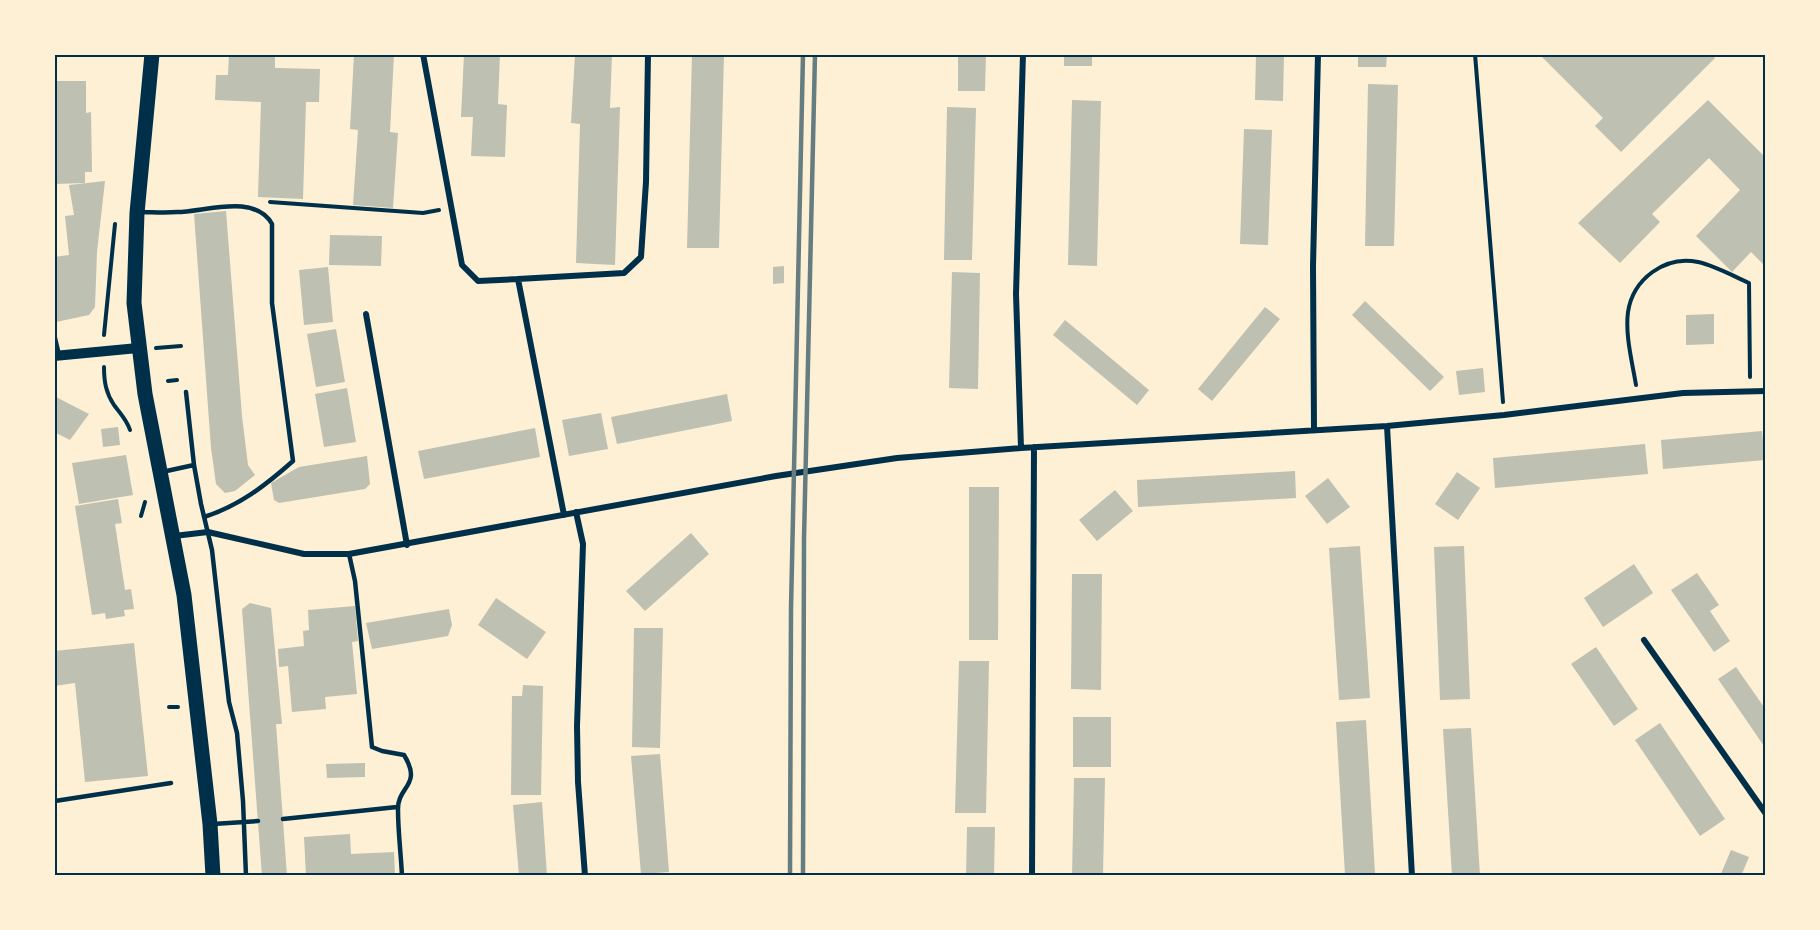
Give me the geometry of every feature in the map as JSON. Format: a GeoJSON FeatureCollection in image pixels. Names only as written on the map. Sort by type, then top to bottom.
{"type":"FeatureCollection","features":[{"type":"Feature","properties":{"kind":"main road"},"geometry":{"type":"LineString","coordinates":[[152,54],[137,213],[134,303],[145,394],[184,595],[210,824],[213,876]]}},
{"type":"Feature","properties":{"kind":"street"},"geometry":{"type":"LineString","coordinates":[[423,54],[462,265],[478,281],[624,273],[641,257],[646,182],[648,54]]}},
{"type":"Feature","properties":{"kind":"street"},"geometry":{"type":"LineString","coordinates":[[1021,448],[1016,294],[1023,54]]}},
{"type":"Feature","properties":{"kind":"street"},"geometry":{"type":"LineString","coordinates":[[1314,430],[1313,266],[1318,54]]}},
{"type":"Feature","properties":{"kind":"street"},"geometry":{"type":"LineString","coordinates":[[518,279],[564,515]]}},
{"type":"Feature","properties":{"kind":"street"},"geometry":{"type":"LineString","coordinates":[[366,314],[407,545]]}},
{"type":"Feature","properties":{"kind":"street"},"geometry":{"type":"LineString","coordinates":[[56,356],[138,348]]}},
{"type":"Feature","properties":{"kind":"street"},"geometry":{"type":"LineString","coordinates":[[174,536],[208,532],[304,554],[349,554],[777,476],[897,458],[1034,447],[1387,426],[1504,415],[1638,397],[1683,393],[1766,391]]}},
{"type":"Feature","properties":{"kind":"street"},"geometry":{"type":"LineString","coordinates":[[1387,426],[1412,876]]}},
{"type":"Feature","properties":{"kind":"street"},"geometry":{"type":"LineString","coordinates":[[1032,876],[1034,447]]}},
{"type":"Feature","properties":{"kind":"street"},"geometry":{"type":"LineString","coordinates":[[576,513],[582,544],[577,726],[578,782],[585,876]]}},
{"type":"Feature","properties":{"kind":"street"},"geometry":{"type":"LineString","coordinates":[[1644,640],[1766,814]]}},
{"type":"Feature","properties":{"kind":"lane"},"geometry":{"type":"LineString","coordinates":[[137,213],[179,213],[186,210],[235,206],[255,208],[265,213],[272,224],[272,303],[293,461],[238,503],[204,517]]}},
{"type":"Feature","properties":{"kind":"lane"},"geometry":{"type":"LineString","coordinates":[[54,334],[56,356]]}},
{"type":"Feature","properties":{"kind":"lane"},"geometry":{"type":"LineString","coordinates":[[186,392],[194,465],[219,598],[229,702],[237,733],[246,876]]}},
{"type":"Feature","properties":{"kind":"lane"},"geometry":{"type":"LineString","coordinates":[[160,472],[194,465]]}},
{"type":"Feature","properties":{"kind":"lane"},"geometry":{"type":"LineString","coordinates":[[349,554],[355,580],[372,747],[404,755],[411,773],[410,783],[397,807],[402,876]]}},
{"type":"Feature","properties":{"kind":"lane"},"geometry":{"type":"LineString","coordinates":[[56,801],[171,783]]}},
{"type":"Feature","properties":{"kind":"lane"},"geometry":{"type":"LineString","coordinates":[[283,819],[397,807]]}},
{"type":"Feature","properties":{"kind":"lane"},"geometry":{"type":"LineString","coordinates":[[210,824],[258,821]]}},
{"type":"Feature","properties":{"kind":"path"},"geometry":{"type":"LineString","coordinates":[[1475,54],[1504,415]]}},
{"type":"Feature","properties":{"kind":"path"},"geometry":{"type":"LineString","coordinates":[[261,201],[423,213],[451,208]]}},
{"type":"Feature","properties":{"kind":"path"},"geometry":{"type":"LineString","coordinates":[[1638,397],[1629,337],[1628,314],[1631,296],[1644,276],[1675,262],[1696,261],[1749,283],[1750,391]]}},
{"type":"Feature","properties":{"kind":"path"},"geometry":{"type":"LineString","coordinates":[[104,332],[105,315]]}},
{"type":"Feature","properties":{"kind":"path"},"geometry":{"type":"LineString","coordinates":[[160,348],[181,346]]}},
{"type":"Feature","properties":{"kind":"path"},"geometry":{"type":"LineString","coordinates":[[104,374],[108,395],[129,426]]}},
{"type":"Feature","properties":{"kind":"path"},"geometry":{"type":"LineString","coordinates":[[168,381],[177,380]]}},
{"type":"Feature","properties":{"kind":"path"},"geometry":{"type":"LineString","coordinates":[[141,516],[145,501]]}},
{"type":"Feature","properties":{"kind":"path"},"geometry":{"type":"LineString","coordinates":[[169,707],[178,706]]}},
{"type":"Feature","properties":{"kind":"building"},"geometry":{"type":"Polygon","coordinates":[[[229,54],[275,54],[275,68],[320,69],[319,102],[306,102],[303,199],[258,197],[261,102],[215,100],[216,75],[228,75],[229,54]]]}},
{"type":"Feature","properties":{"kind":"building"},"geometry":{"type":"Polygon","coordinates":[[[354,54],[394,54],[390,132],[398,133],[393,208],[353,205],[358,130],[350,129],[354,54]]]}},
{"type":"Feature","properties":{"kind":"building"},"geometry":{"type":"Polygon","coordinates":[[[464,54],[500,54],[498,104],[507,105],[505,157],[471,156],[473,117],[461,117],[464,54]]]}},
{"type":"Feature","properties":{"kind":"building"},"geometry":{"type":"Polygon","coordinates":[[[575,54],[612,54],[610,108],[620,107],[615,265],[576,263],[580,124],[571,123],[575,54]]]}},
{"type":"Feature","properties":{"kind":"building"},"geometry":{"type":"Polygon","coordinates":[[[692,54],[724,54],[719,248],[687,248],[692,54]]]}},
{"type":"Feature","properties":{"kind":"building"},"geometry":{"type":"Polygon","coordinates":[[[958,54],[986,54],[985,91],[958,91],[958,54]]]}},
{"type":"Feature","properties":{"kind":"building"},"geometry":{"type":"Polygon","coordinates":[[[1064,54],[1092,54],[1092,66],[1064,66],[1064,54]]]}},
{"type":"Feature","properties":{"kind":"building"},"geometry":{"type":"Polygon","coordinates":[[[1256,54],[1284,54],[1283,101],[1255,100],[1256,54]]]}},
{"type":"Feature","properties":{"kind":"building"},"geometry":{"type":"Polygon","coordinates":[[[1358,54],[1387,54],[1386,67],[1358,67],[1358,54]]]}},
{"type":"Feature","properties":{"kind":"building"},"geometry":{"type":"Polygon","coordinates":[[[1539,54],[1711,54],[1715,58],[1621,152],[1595,126],[1603,118],[1539,54]]]}},
{"type":"Feature","properties":{"kind":"building"},"geometry":{"type":"Polygon","coordinates":[[[54,81],[86,81],[86,113],[91,112],[92,172],[85,172],[85,183],[54,184],[54,81]]]}},
{"type":"Feature","properties":{"kind":"building"},"geometry":{"type":"Polygon","coordinates":[[[1368,84],[1398,85],[1394,246],[1365,246],[1368,84]]]}},
{"type":"Feature","properties":{"kind":"building"},"geometry":{"type":"Polygon","coordinates":[[[1072,100],[1101,101],[1097,266],[1068,265],[1072,100]]]}},
{"type":"Feature","properties":{"kind":"building"},"geometry":{"type":"Polygon","coordinates":[[[1708,100],[1766,158],[1766,267],[1751,252],[1732,272],[1696,236],[1740,190],[1709,158],[1652,214],[1660,222],[1620,263],[1578,223],[1708,100]]]}},
{"type":"Feature","properties":{"kind":"building"},"geometry":{"type":"Polygon","coordinates":[[[947,107],[976,108],[972,260],[944,260],[947,107]]]}},
{"type":"Feature","properties":{"kind":"building"},"geometry":{"type":"Polygon","coordinates":[[[1244,129],[1272,130],[1268,245],[1240,244],[1244,129]]]}},
{"type":"Feature","properties":{"kind":"building"},"geometry":{"type":"Polygon","coordinates":[[[105,181],[97,252],[95,307],[89,315],[56,322],[54,317],[54,273],[56,273],[54,257],[69,255],[65,216],[74,215],[69,185],[105,181]]]}},
{"type":"Feature","properties":{"kind":"building"},"geometry":{"type":"Polygon","coordinates":[[[226,211],[242,416],[248,465],[255,475],[235,491],[225,493],[216,484],[211,448],[194,214],[226,211]]]}},
{"type":"Feature","properties":{"kind":"building"},"geometry":{"type":"Polygon","coordinates":[[[330,235],[382,236],[381,266],[329,265],[330,235]]]}},
{"type":"Feature","properties":{"kind":"building"},"geometry":{"type":"Polygon","coordinates":[[[784,266],[784,283],[773,284],[773,267],[784,266]]]}},
{"type":"Feature","properties":{"kind":"building"},"geometry":{"type":"Polygon","coordinates":[[[328,267],[333,322],[304,325],[299,270],[328,267]]]}},
{"type":"Feature","properties":{"kind":"building"},"geometry":{"type":"Polygon","coordinates":[[[952,272],[980,273],[978,389],[949,388],[952,272]]]}},
{"type":"Feature","properties":{"kind":"building"},"geometry":{"type":"Polygon","coordinates":[[[1365,301],[1444,377],[1430,391],[1352,315],[1365,301]]]}},
{"type":"Feature","properties":{"kind":"building"},"geometry":{"type":"Polygon","coordinates":[[[1265,307],[1280,319],[1212,401],[1198,389],[1265,307]]]}},
{"type":"Feature","properties":{"kind":"building"},"geometry":{"type":"Polygon","coordinates":[[[1714,314],[1714,344],[1686,345],[1686,315],[1714,314]]]}},
{"type":"Feature","properties":{"kind":"building"},"geometry":{"type":"Polygon","coordinates":[[[1065,320],[1149,390],[1137,405],[1053,335],[1065,320]]]}},
{"type":"Feature","properties":{"kind":"building"},"geometry":{"type":"Polygon","coordinates":[[[336,329],[345,382],[316,387],[307,334],[336,329]]]}},
{"type":"Feature","properties":{"kind":"building"},"geometry":{"type":"Polygon","coordinates":[[[1483,368],[1485,392],[1459,395],[1456,371],[1483,368]]]}},
{"type":"Feature","properties":{"kind":"building"},"geometry":{"type":"Polygon","coordinates":[[[347,388],[356,442],[324,447],[315,394],[347,388]]]}},
{"type":"Feature","properties":{"kind":"building"},"geometry":{"type":"Polygon","coordinates":[[[727,394],[732,421],[617,444],[611,417],[727,394]]]}},
{"type":"Feature","properties":{"kind":"building"},"geometry":{"type":"Polygon","coordinates":[[[54,396],[89,414],[70,440],[54,432],[54,396]]]}},
{"type":"Feature","properties":{"kind":"building"},"geometry":{"type":"Polygon","coordinates":[[[601,413],[608,449],[569,456],[562,420],[601,413]]]}},
{"type":"Feature","properties":{"kind":"building"},"geometry":{"type":"Polygon","coordinates":[[[118,427],[120,445],[103,447],[101,429],[118,427]]]}},
{"type":"Feature","properties":{"kind":"building"},"geometry":{"type":"Polygon","coordinates":[[[535,428],[540,457],[424,479],[418,451],[535,428]]]}},
{"type":"Feature","properties":{"kind":"building"},"geometry":{"type":"Polygon","coordinates":[[[1762,431],[1765,460],[1663,469],[1661,440],[1762,431]]]}},
{"type":"Feature","properties":{"kind":"building"},"geometry":{"type":"Polygon","coordinates":[[[1645,444],[1648,474],[1495,488],[1493,458],[1645,444]]]}},
{"type":"Feature","properties":{"kind":"building"},"geometry":{"type":"Polygon","coordinates":[[[126,455],[133,495],[79,504],[72,463],[126,455]]]}},
{"type":"Feature","properties":{"kind":"building"},"geometry":{"type":"Polygon","coordinates":[[[367,456],[370,484],[365,489],[279,503],[274,500],[271,483],[299,467],[367,456]]]}},
{"type":"Feature","properties":{"kind":"building"},"geometry":{"type":"Polygon","coordinates":[[[1295,471],[1296,498],[1138,507],[1137,480],[1295,471]]]}},
{"type":"Feature","properties":{"kind":"building"},"geometry":{"type":"Polygon","coordinates":[[[1457,472],[1480,488],[1458,520],[1435,504],[1457,472]]]}},
{"type":"Feature","properties":{"kind":"building"},"geometry":{"type":"Polygon","coordinates":[[[1328,478],[1350,507],[1327,524],[1305,496],[1328,478]]]}},
{"type":"Feature","properties":{"kind":"building"},"geometry":{"type":"Polygon","coordinates":[[[969,487],[999,487],[998,640],[969,640],[969,487]]]}},
{"type":"Feature","properties":{"kind":"building"},"geometry":{"type":"Polygon","coordinates":[[[1115,490],[1133,511],[1097,541],[1079,520],[1115,490]]]}},
{"type":"Feature","properties":{"kind":"building"},"geometry":{"type":"Polygon","coordinates":[[[118,499],[122,523],[115,524],[125,590],[131,589],[134,609],[124,610],[125,616],[106,619],[105,613],[92,615],[75,506],[118,499]]]}},
{"type":"Feature","properties":{"kind":"building"},"geometry":{"type":"Polygon","coordinates":[[[691,533],[709,554],[645,611],[626,591],[691,533]]]}},
{"type":"Feature","properties":{"kind":"building"},"geometry":{"type":"Polygon","coordinates":[[[1360,546],[1370,698],[1339,700],[1329,548],[1360,546]]]}},
{"type":"Feature","properties":{"kind":"building"},"geometry":{"type":"Polygon","coordinates":[[[1464,546],[1470,699],[1440,700],[1434,547],[1464,546]]]}},
{"type":"Feature","properties":{"kind":"building"},"geometry":{"type":"Polygon","coordinates":[[[1634,564],[1653,593],[1603,627],[1584,598],[1634,564]]]}},
{"type":"Feature","properties":{"kind":"building"},"geometry":{"type":"Polygon","coordinates":[[[1697,573],[1719,605],[1710,611],[1730,641],[1714,652],[1671,590],[1697,573]]]}},
{"type":"Feature","properties":{"kind":"building"},"geometry":{"type":"Polygon","coordinates":[[[1072,574],[1102,574],[1101,690],[1071,689],[1072,574]]]}},
{"type":"Feature","properties":{"kind":"building"},"geometry":{"type":"Polygon","coordinates":[[[496,598],[546,632],[527,659],[478,625],[496,598]]]}},
{"type":"Feature","properties":{"kind":"building"},"geometry":{"type":"Polygon","coordinates":[[[250,603],[271,608],[282,724],[276,724],[287,876],[262,876],[242,609],[250,603]]]}},
{"type":"Feature","properties":{"kind":"building"},"geometry":{"type":"Polygon","coordinates":[[[355,606],[358,641],[352,642],[357,694],[325,697],[326,709],[292,712],[288,666],[279,667],[278,649],[304,646],[303,631],[309,630],[308,610],[355,606]]]}},
{"type":"Feature","properties":{"kind":"building"},"geometry":{"type":"Polygon","coordinates":[[[449,609],[452,625],[448,636],[372,649],[366,623],[449,609]]]}},
{"type":"Feature","properties":{"kind":"building"},"geometry":{"type":"Polygon","coordinates":[[[634,628],[663,628],[660,748],[632,747],[634,628]]]}},
{"type":"Feature","properties":{"kind":"building"},"geometry":{"type":"Polygon","coordinates":[[[134,643],[148,776],[85,782],[75,683],[54,686],[54,651],[134,643]]]}},
{"type":"Feature","properties":{"kind":"building"},"geometry":{"type":"Polygon","coordinates":[[[1596,647],[1638,709],[1614,726],[1571,664],[1596,647]]]}},
{"type":"Feature","properties":{"kind":"building"},"geometry":{"type":"Polygon","coordinates":[[[959,661],[989,661],[986,813],[955,813],[959,661]]]}},
{"type":"Feature","properties":{"kind":"building"},"geometry":{"type":"Polygon","coordinates":[[[1736,667],[1766,710],[1766,749],[1718,679],[1736,667]]]}},
{"type":"Feature","properties":{"kind":"building"},"geometry":{"type":"Polygon","coordinates":[[[523,685],[543,686],[541,795],[511,795],[512,696],[522,696],[523,685]]]}},
{"type":"Feature","properties":{"kind":"building"},"geometry":{"type":"Polygon","coordinates":[[[1073,717],[1111,717],[1111,767],[1073,767],[1073,717]]]}},
{"type":"Feature","properties":{"kind":"building"},"geometry":{"type":"Polygon","coordinates":[[[1366,720],[1375,873],[1345,875],[1336,722],[1366,720]]]}},
{"type":"Feature","properties":{"kind":"building"},"geometry":{"type":"Polygon","coordinates":[[[1660,723],[1725,819],[1700,836],[1635,740],[1660,723]]]}},
{"type":"Feature","properties":{"kind":"building"},"geometry":{"type":"Polygon","coordinates":[[[1471,728],[1480,876],[1452,876],[1443,729],[1471,728]]]}},
{"type":"Feature","properties":{"kind":"building"},"geometry":{"type":"Polygon","coordinates":[[[660,754],[669,872],[641,874],[631,756],[660,754]]]}},
{"type":"Feature","properties":{"kind":"building"},"geometry":{"type":"Polygon","coordinates":[[[365,763],[365,777],[327,778],[326,764],[365,763]]]}},
{"type":"Feature","properties":{"kind":"building"},"geometry":{"type":"Polygon","coordinates":[[[1074,778],[1105,778],[1103,876],[1072,876],[1074,778]]]}},
{"type":"Feature","properties":{"kind":"building"},"geometry":{"type":"Polygon","coordinates":[[[542,802],[547,876],[519,876],[513,805],[542,802]]]}},
{"type":"Feature","properties":{"kind":"building"},"geometry":{"type":"Polygon","coordinates":[[[967,827],[995,827],[994,876],[966,876],[967,827]]]}},
{"type":"Feature","properties":{"kind":"building"},"geometry":{"type":"Polygon","coordinates":[[[350,834],[351,854],[394,852],[395,876],[306,876],[304,837],[350,834]]]}},
{"type":"Feature","properties":{"kind":"building"},"geometry":{"type":"Polygon","coordinates":[[[1731,850],[1749,857],[1741,876],[1720,876],[1731,850]]]}},
{"type":"Feature","properties":{"kind":"railway"},"geometry":{"type":"LineString","coordinates":[[790,876],[791,609],[803,54]]}},
{"type":"Feature","properties":{"kind":"railway"},"geometry":{"type":"LineString","coordinates":[[803,876],[804,539],[815,54]]}}]}
